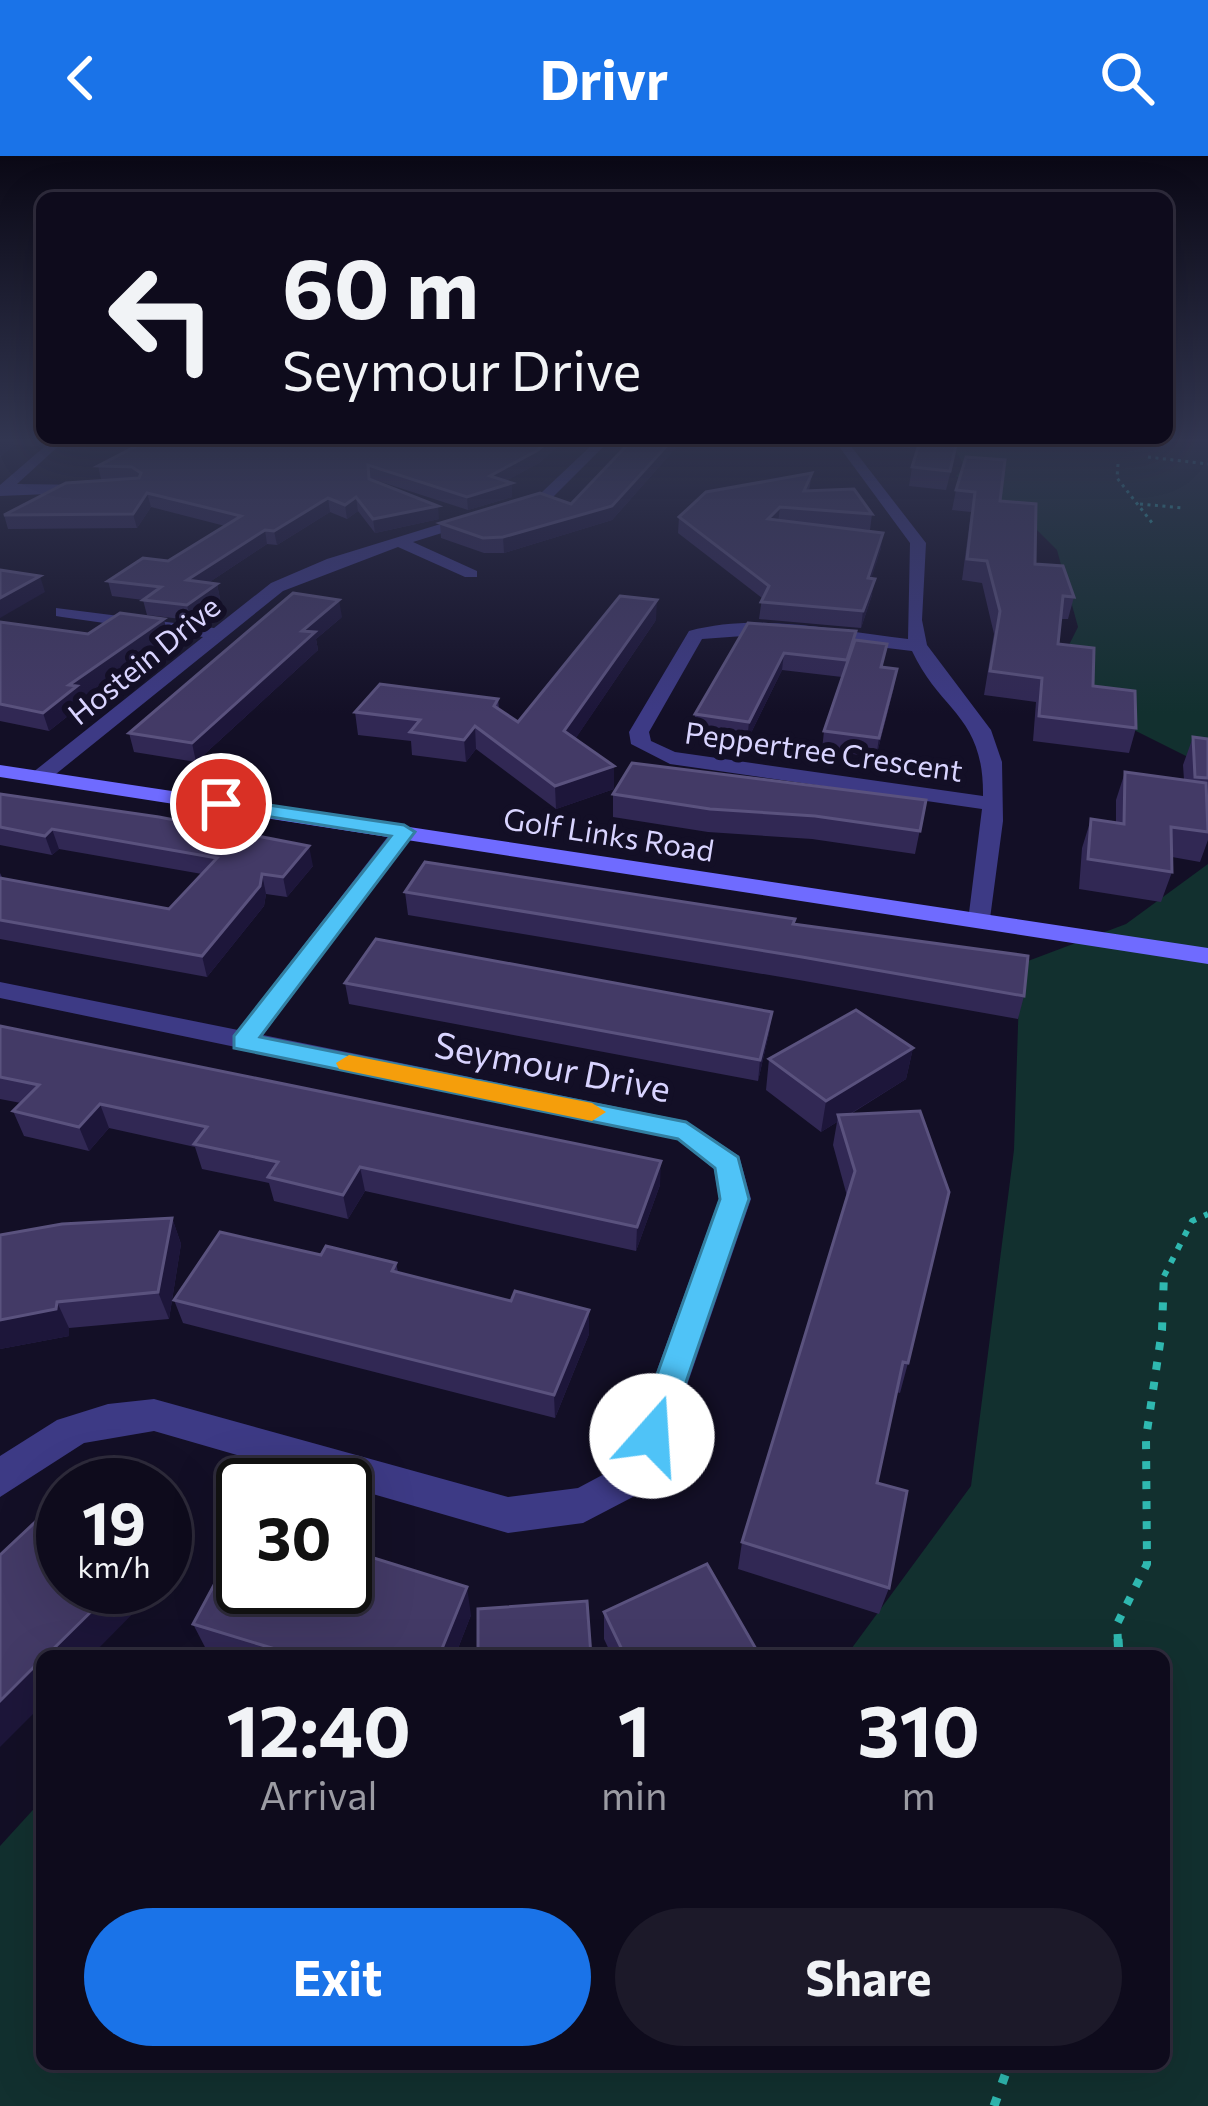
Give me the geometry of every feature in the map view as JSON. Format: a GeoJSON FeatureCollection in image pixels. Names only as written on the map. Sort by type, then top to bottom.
{"type":"FeatureCollection","features":[{"type":"Feature","properties":{"kind":"main road","name":"Golf Links Road"},"geometry":{"type":"LineString","coordinates":[[0,771],[1208,956]]}},
{"type":"Feature","properties":{"kind":"street","name":"Hostein Drive"},"geometry":{"type":"LineString","coordinates":[[38,777],[277,586],[333,562],[441,532]]}},
{"type":"Feature","properties":{"kind":"street"},"geometry":{"type":"LineString","coordinates":[[910,532],[918,543],[913,627],[918,646],[928,666],[985,738],[992,760],[980,921]]}},
{"type":"Feature","properties":{"kind":"street"},"geometry":{"type":"LineString","coordinates":[[894,542],[918,543]]}},
{"type":"Feature","properties":{"kind":"street"},"geometry":{"type":"LineString","coordinates":[[404,544],[471,574]]}},
{"type":"Feature","properties":{"kind":"street"},"geometry":{"type":"LineString","coordinates":[[62,612],[219,634]]}},
{"type":"Feature","properties":{"kind":"street","name":"Peppertree Crescent"},"geometry":{"type":"LineString","coordinates":[[918,646],[739,627],[707,629],[695,635],[639,732],[640,744],[670,758],[992,804]]}},
{"type":"Feature","properties":{"kind":"street"},"geometry":{"type":"LineString","coordinates":[[243,1042],[404,832]]}},
{"type":"Feature","properties":{"kind":"street","name":"Seymour Drive"},"geometry":{"type":"LineString","coordinates":[[0,990],[686,1131],[728,1164],[735,1199],[638,1475],[583,1505],[508,1515],[154,1415],[103,1416],[34,1450],[0,1480]]}},
{"type":"Feature","properties":{"kind":"path"},"geometry":{"type":"LineString","coordinates":[[1119,1650],[1118,1624],[1147,1564],[1146,1438],[1162,1330],[1164,1267],[1192,1221],[1208,1214]]}},
{"type":"Feature","properties":{"kind":"path"},"geometry":{"type":"LineString","coordinates":[[994,2106],[1007,2070]]}},
{"type":"Feature","properties":{"kind":"green space"},"geometry":{"type":"Polygon","coordinates":[[[1039,532],[1208,532],[1208,767],[1092,709],[1057,669],[1078,627],[1057,550],[1039,532]]]}},
{"type":"Feature","properties":{"kind":"green space"},"geometry":{"type":"Polygon","coordinates":[[[1208,864],[1208,2106],[0,2106],[0,1846],[36,1807],[36,2070],[1170,2070],[1170,1650],[850,1650],[971,1486],[1014,1150],[1020,964],[1126,924],[1208,864]]]}},
{"type":"Feature","properties":{"kind":"building"},"geometry":{"type":"Polygon","coordinates":[[[215,532],[262,532],[187,580],[217,584],[187,605],[143,600],[161,587],[108,581],[143,558],[168,561],[215,532]]]}},
{"type":"Feature","properties":{"kind":"building"},"geometry":{"type":"Polygon","coordinates":[[[466,532],[521,532],[503,537],[483,538],[466,532]]]}},
{"type":"Feature","properties":{"kind":"building"},"geometry":{"type":"Polygon","coordinates":[[[699,532],[883,533],[868,578],[875,579],[863,611],[761,602],[769,586],[699,532]]]}},
{"type":"Feature","properties":{"kind":"building"},"geometry":{"type":"Polygon","coordinates":[[[970,532],[1036,532],[1035,564],[1063,566],[1074,597],[1063,596],[1058,644],[1094,648],[1093,686],[1135,691],[1136,728],[1039,716],[1042,678],[990,671],[1000,611],[987,561],[967,559],[970,532]]]}},
{"type":"Feature","properties":{"kind":"building"},"geometry":{"type":"Polygon","coordinates":[[[0,570],[40,576],[0,598],[0,570]]]}},
{"type":"Feature","properties":{"kind":"building"},"geometry":{"type":"Polygon","coordinates":[[[293,593],[339,600],[302,631],[315,632],[192,743],[129,733],[293,593]]]}},
{"type":"Feature","properties":{"kind":"building"},"geometry":{"type":"Polygon","coordinates":[[[620,596],[657,600],[564,731],[614,766],[555,786],[475,726],[464,740],[410,732],[420,720],[355,712],[380,684],[498,699],[494,706],[518,722],[620,596]]]}},
{"type":"Feature","properties":{"kind":"building"},"geometry":{"type":"Polygon","coordinates":[[[120,613],[164,619],[69,685],[77,686],[43,713],[0,704],[0,622],[88,634],[120,613]]]}},
{"type":"Feature","properties":{"kind":"building"},"geometry":{"type":"Polygon","coordinates":[[[748,623],[856,631],[847,660],[784,653],[749,722],[695,714],[748,623]]]}},
{"type":"Feature","properties":{"kind":"building"},"geometry":{"type":"Polygon","coordinates":[[[855,640],[887,644],[881,667],[897,669],[879,738],[824,731],[855,640]]]}},
{"type":"Feature","properties":{"kind":"building"},"geometry":{"type":"Polygon","coordinates":[[[1193,737],[1208,739],[1208,778],[1195,777],[1193,737]]]}},
{"type":"Feature","properties":{"kind":"building"},"geometry":{"type":"Polygon","coordinates":[[[632,763],[926,800],[920,831],[613,794],[632,763]]]}},
{"type":"Feature","properties":{"kind":"building"},"geometry":{"type":"Polygon","coordinates":[[[1125,772],[1206,783],[1208,832],[1171,827],[1172,872],[1088,859],[1091,819],[1124,824],[1125,772]]]}},
{"type":"Feature","properties":{"kind":"building"},"geometry":{"type":"Polygon","coordinates":[[[0,794],[159,817],[309,846],[283,877],[262,874],[260,886],[202,956],[0,920],[0,878],[169,909],[217,858],[52,829],[45,836],[0,827],[0,794]]]}},
{"type":"Feature","properties":{"kind":"building"},"geometry":{"type":"Polygon","coordinates":[[[425,862],[795,919],[793,924],[1028,956],[1024,996],[405,892],[425,862]]]}},
{"type":"Feature","properties":{"kind":"building"},"geometry":{"type":"Polygon","coordinates":[[[376,939],[772,1012],[760,1060],[345,983],[376,939]]]}},
{"type":"Feature","properties":{"kind":"building"},"geometry":{"type":"Polygon","coordinates":[[[856,1010],[913,1048],[826,1101],[769,1059],[856,1010]]]}},
{"type":"Feature","properties":{"kind":"building"},"geometry":{"type":"Polygon","coordinates":[[[0,1026],[661,1161],[637,1227],[360,1167],[343,1195],[268,1177],[278,1162],[194,1144],[207,1127],[100,1104],[79,1127],[13,1111],[39,1085],[0,1077],[0,1026]]]}},
{"type":"Feature","properties":{"kind":"building"},"geometry":{"type":"Polygon","coordinates":[[[920,1111],[949,1192],[908,1363],[903,1362],[877,1483],[907,1491],[889,1588],[742,1542],[855,1171],[838,1115],[920,1111]]]}},
{"type":"Feature","properties":{"kind":"building"},"geometry":{"type":"Polygon","coordinates":[[[172,1218],[158,1292],[57,1302],[56,1309],[0,1320],[0,1235],[62,1224],[172,1218]]]}},
{"type":"Feature","properties":{"kind":"building"},"geometry":{"type":"Polygon","coordinates":[[[220,1232],[321,1255],[326,1246],[396,1263],[392,1271],[511,1301],[515,1291],[589,1310],[554,1395],[174,1300],[220,1232]]]}},
{"type":"Feature","properties":{"kind":"building"},"geometry":{"type":"Polygon","coordinates":[[[36,1521],[36,1614],[89,1614],[52,1650],[36,1650],[36,1665],[0,1701],[0,1555],[36,1521]]]}},
{"type":"Feature","properties":{"kind":"building"},"geometry":{"type":"Polygon","coordinates":[[[372,1557],[467,1587],[441,1650],[278,1650],[193,1624],[216,1581],[216,1614],[372,1614],[372,1557]]]}},
{"type":"Feature","properties":{"kind":"building"},"geometry":{"type":"Polygon","coordinates":[[[707,1564],[757,1650],[622,1650],[604,1612],[707,1564]]]}},
{"type":"Feature","properties":{"kind":"building"},"geometry":{"type":"Polygon","coordinates":[[[587,1601],[591,1650],[478,1650],[478,1609],[587,1601]]]}},
{"type":"Feature","properties":{"kind":"slow traffic"},"geometry":{"type":"LineString","coordinates":[[349,1063],[592,1112]]}},
{"type":"Feature","properties":{"kind":"route"},"geometry":{"type":"LineString","coordinates":[[221,804],[404,832],[243,1042],[686,1131],[728,1164],[735,1199],[652,1436]]}}]}
